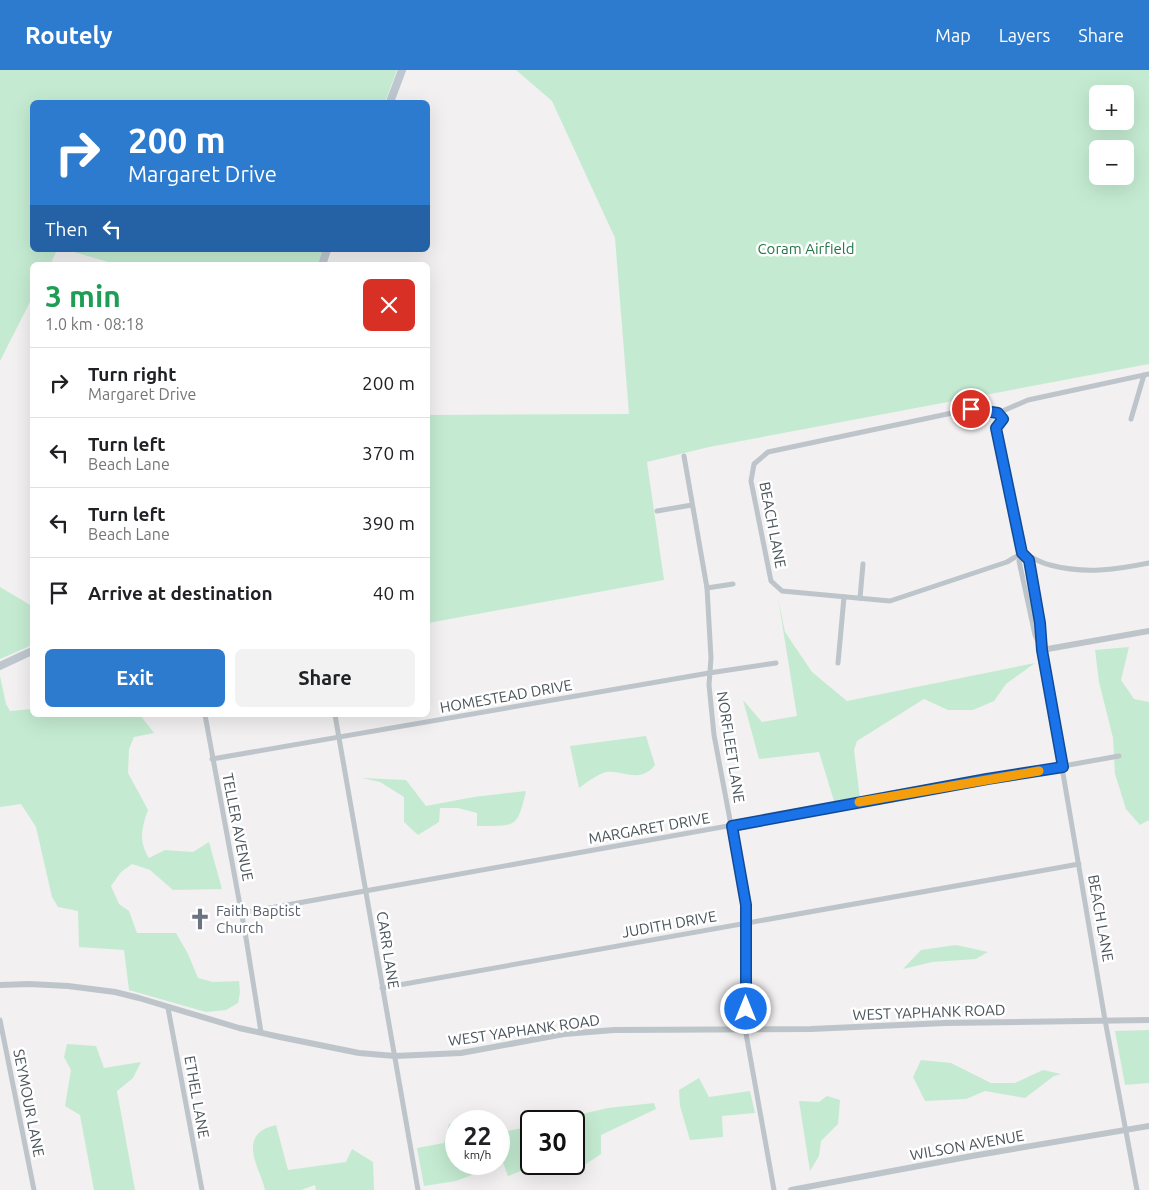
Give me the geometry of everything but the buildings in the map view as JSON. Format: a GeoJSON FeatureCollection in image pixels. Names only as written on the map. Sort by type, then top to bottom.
{"type":"FeatureCollection","features":[{"type":"Feature","properties":{"kind":"main road"},"geometry":{"type":"LineString","coordinates":[[391,100],[402,70]]}},
{"type":"Feature","properties":{"kind":"main road"},"geometry":{"type":"LineString","coordinates":[[0,666],[30,652]]}},
{"type":"Feature","properties":{"kind":"street"},"geometry":{"type":"LineString","coordinates":[[998,413],[1028,400],[1146,374],[1132,419]]}},
{"type":"Feature","properties":{"kind":"street","name":"BEACH LANE"},"geometry":{"type":"LineString","coordinates":[[1022,553],[1007,562],[890,601],[782,591],[771,581],[751,481],[754,464],[768,452],[889,425],[971,409],[998,413],[1003,419],[996,428],[1022,553],[1019,561],[1035,634],[1042,650]]}},
{"type":"Feature","properties":{"kind":"street","name":"NORFLEET LANE"},"geometry":{"type":"LineString","coordinates":[[684,456],[707,588],[709,673],[714,735],[746,905],[746,1028],[774,1190]]}},
{"type":"Feature","properties":{"kind":"street"},"geometry":{"type":"LineString","coordinates":[[657,511],[692,505]]}},
{"type":"Feature","properties":{"kind":"street"},"geometry":{"type":"LineString","coordinates":[[1022,553],[1048,565],[1086,571],[1114,570],[1149,563]]}},
{"type":"Feature","properties":{"kind":"street","name":"BEACH LANE"},"geometry":{"type":"LineString","coordinates":[[1022,553],[1029,560],[1041,626],[1042,650],[1136,1190]]}},
{"type":"Feature","properties":{"kind":"street"},"geometry":{"type":"LineString","coordinates":[[860,598],[863,564]]}},
{"type":"Feature","properties":{"kind":"street"},"geometry":{"type":"LineString","coordinates":[[707,588],[733,584]]}},
{"type":"Feature","properties":{"kind":"street"},"geometry":{"type":"LineString","coordinates":[[838,663],[844,597]]}},
{"type":"Feature","properties":{"kind":"street"},"geometry":{"type":"LineString","coordinates":[[1042,650],[1149,631]]}},
{"type":"Feature","properties":{"kind":"street","name":"HOMESTEAD DRIVE"},"geometry":{"type":"LineString","coordinates":[[212,760],[709,673],[776,663]]}},
{"type":"Feature","properties":{"kind":"street","name":"TELLER AVENUE"},"geometry":{"type":"LineString","coordinates":[[205,717],[242,913],[261,1032]]}},
{"type":"Feature","properties":{"kind":"street","name":"CARR LANE"},"geometry":{"type":"LineString","coordinates":[[335,717],[418,1190]]}},
{"type":"Feature","properties":{"kind":"street","name":"MARGARET DRIVE"},"geometry":{"type":"LineString","coordinates":[[242,913],[1119,756]]}},
{"type":"Feature","properties":{"kind":"street","name":"JUDITH DRIVE"},"geometry":{"type":"LineString","coordinates":[[382,988],[1079,864]]}},
{"type":"Feature","properties":{"kind":"street","name":"WEST YAPHANK ROAD"},"geometry":{"type":"LineString","coordinates":[[0,985],[68,986],[115,992],[168,1008],[303,1042],[359,1053],[394,1056],[461,1052],[564,1034],[614,1030],[811,1029],[1149,1020]]}},
{"type":"Feature","properties":{"kind":"street","name":"ETHEL LANE"},"geometry":{"type":"LineString","coordinates":[[168,1008],[202,1190]]}},
{"type":"Feature","properties":{"kind":"street","name":"SEYMOUR LANE"},"geometry":{"type":"LineString","coordinates":[[0,1020],[34,1190]]}},
{"type":"Feature","properties":{"kind":"street","name":"WILSON AVENUE"},"geometry":{"type":"LineString","coordinates":[[790,1190],[972,1156],[1149,1126]]}},
{"type":"Feature","properties":{"kind":"green space"},"geometry":{"type":"Polygon","coordinates":[[[0,70],[397,70],[386,100],[30,100],[30,252],[56,252],[51,262],[30,262],[30,302],[0,361],[0,70]]]}},
{"type":"Feature","properties":{"kind":"green space","name":"Coram Airfield"},"geometry":{"type":"Polygon","coordinates":[[[516,70],[1149,70],[1149,364],[709,447],[647,462],[664,580],[430,623],[430,415],[629,414],[615,238],[552,101],[516,70]]]}},
{"type":"Feature","properties":{"kind":"green space"},"geometry":{"type":"Polygon","coordinates":[[[74,252],[326,252],[322,262],[109,262],[74,252]]]}},
{"type":"Feature","properties":{"kind":"green space"},"geometry":{"type":"Polygon","coordinates":[[[0,587],[30,605],[30,646],[0,659],[0,587]]]}},
{"type":"Feature","properties":{"kind":"green space"},"geometry":{"type":"Polygon","coordinates":[[[778,598],[785,632],[812,672],[847,701],[1035,663],[1006,684],[994,701],[973,710],[948,710],[924,699],[857,741],[854,750],[860,798],[834,801],[819,752],[759,759],[743,700],[762,722],[797,716],[778,598]]]}},
{"type":"Feature","properties":{"kind":"green space"},"geometry":{"type":"Polygon","coordinates":[[[1129,647],[1121,680],[1134,699],[1149,702],[1149,820],[1140,825],[1126,809],[1115,774],[1113,738],[1099,682],[1095,650],[1129,647]]]}},
{"type":"Feature","properties":{"kind":"green space"},"geometry":{"type":"Polygon","coordinates":[[[0,676],[6,704],[10,711],[30,709],[30,717],[142,717],[154,733],[134,737],[129,749],[128,773],[148,810],[142,834],[143,846],[149,858],[165,850],[193,852],[209,842],[222,889],[173,890],[150,870],[132,864],[121,872],[111,886],[119,904],[129,911],[137,933],[176,933],[188,954],[198,978],[213,982],[239,981],[238,1003],[226,1010],[206,1012],[129,990],[124,950],[79,947],[78,911],[58,907],[52,897],[36,827],[21,804],[0,807],[0,676]]]}},
{"type":"Feature","properties":{"kind":"green space"},"geometry":{"type":"Polygon","coordinates":[[[646,736],[655,765],[649,771],[636,775],[616,772],[603,773],[579,788],[570,746],[646,736]]]}},
{"type":"Feature","properties":{"kind":"green space"},"geometry":{"type":"Polygon","coordinates":[[[362,778],[406,780],[426,806],[474,797],[526,791],[520,812],[513,823],[500,826],[477,826],[477,813],[458,808],[440,808],[439,822],[418,835],[404,822],[404,797],[380,782],[362,778]]]}},
{"type":"Feature","properties":{"kind":"green space"},"geometry":{"type":"Polygon","coordinates":[[[956,945],[988,952],[976,959],[932,962],[903,969],[921,950],[956,945]]]}},
{"type":"Feature","properties":{"kind":"green space"},"geometry":{"type":"Polygon","coordinates":[[[1149,1030],[1149,1083],[1125,1085],[1115,1031],[1149,1030]]]}},
{"type":"Feature","properties":{"kind":"green space"},"geometry":{"type":"Polygon","coordinates":[[[67,1044],[96,1046],[104,1068],[141,1062],[133,1078],[117,1091],[135,1190],[94,1190],[80,1115],[65,1106],[71,1070],[64,1057],[67,1044]]]}},
{"type":"Feature","properties":{"kind":"green space"},"geometry":{"type":"Polygon","coordinates":[[[921,1060],[951,1063],[991,1083],[1015,1083],[1043,1070],[1061,1074],[1054,1076],[1025,1098],[985,1091],[966,1099],[925,1101],[913,1077],[921,1060]]]}},
{"type":"Feature","properties":{"kind":"green space"},"geometry":{"type":"Polygon","coordinates":[[[699,1078],[709,1097],[750,1091],[755,1113],[722,1116],[723,1137],[690,1140],[680,1106],[679,1090],[699,1078]]]}},
{"type":"Feature","properties":{"kind":"green space"},"geometry":{"type":"Polygon","coordinates":[[[827,1096],[840,1100],[838,1124],[821,1141],[819,1156],[810,1171],[799,1101],[819,1102],[827,1096]]]}},
{"type":"Feature","properties":{"kind":"green space"},"geometry":{"type":"Polygon","coordinates":[[[654,1103],[656,1109],[601,1135],[601,1154],[585,1164],[585,1113],[608,1108],[654,1103]]]}},
{"type":"Feature","properties":{"kind":"green space"},"geometry":{"type":"Polygon","coordinates":[[[276,1125],[288,1170],[346,1162],[352,1149],[373,1162],[374,1190],[316,1190],[315,1185],[301,1190],[265,1190],[255,1160],[253,1144],[261,1131],[276,1125]]]}},
{"type":"Feature","properties":{"kind":"green space"},"geometry":{"type":"Polygon","coordinates":[[[520,1128],[520,1171],[508,1176],[510,1175],[510,1131],[520,1128]]]}},
{"type":"Feature","properties":{"kind":"green space"},"geometry":{"type":"Polygon","coordinates":[[[445,1139],[445,1175],[472,1175],[456,1181],[424,1186],[417,1148],[444,1143],[445,1139]]]}},
{"type":"Feature","properties":{"kind":"slow traffic"},"geometry":{"type":"LineString","coordinates":[[859,802],[1039,771]]}},
{"type":"Feature","properties":{"kind":"place","name":"Faith Baptist Church"},"geometry":{"type":"Point","coordinates":[200,919]}},
{"type":"Feature","properties":{"kind":"route"},"geometry":{"type":"LineString","coordinates":[[746,1009],[746,905],[733,843],[732,826],[987,779],[1063,767],[1042,650],[1042,633],[1029,560],[1022,553],[996,428],[1003,419],[998,413],[971,409]]}}]}
